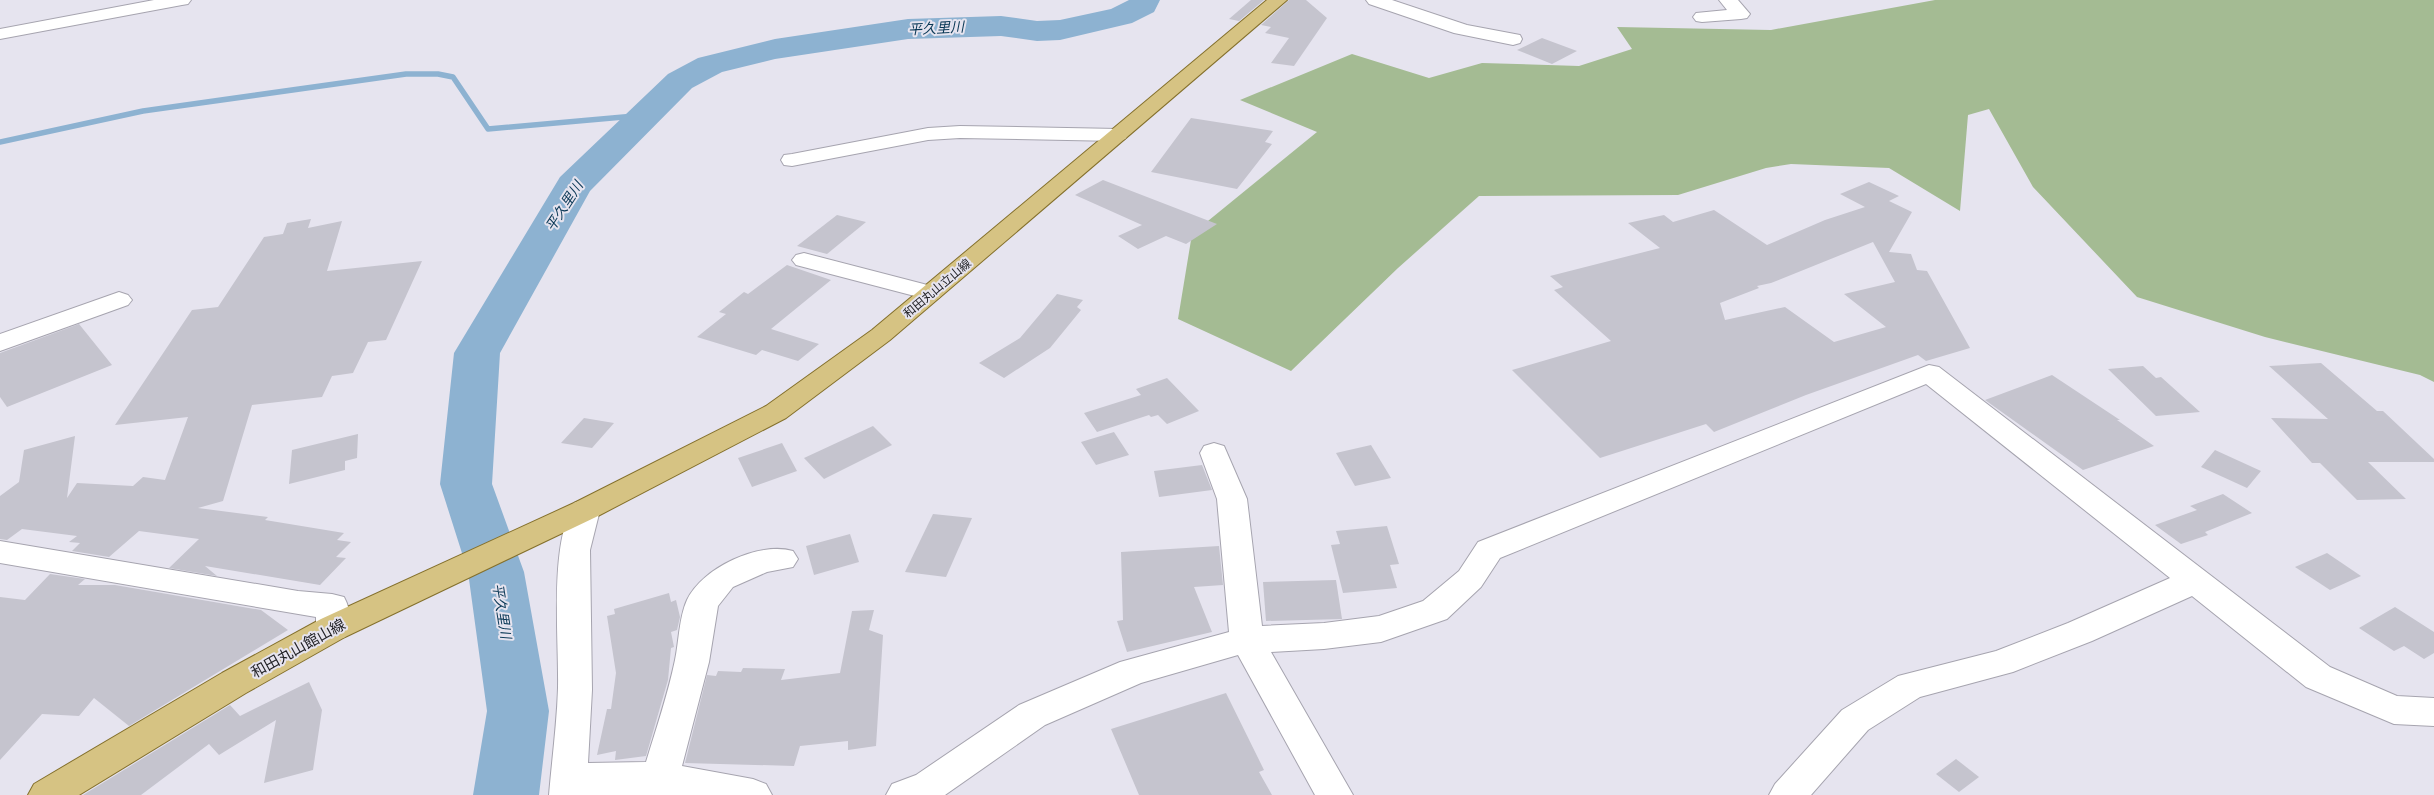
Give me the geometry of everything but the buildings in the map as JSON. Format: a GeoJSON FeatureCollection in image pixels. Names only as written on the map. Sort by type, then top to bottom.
{"type":"FeatureCollection","features":[{"type":"Feature","properties":{"kind":"main road","name":"和田丸山立山線"},"geometry":{"type":"LineString","coordinates":[[572,516],[660,474],[776,412],[822,381],[930,293],[1278,0]]}},
{"type":"Feature","properties":{"kind":"main road","name":"和田丸山館山線"},"geometry":{"type":"LineString","coordinates":[[47,795],[234,683],[343,622],[572,516]]}},
{"type":"Feature","properties":{"kind":"street"},"geometry":{"type":"LineString","coordinates":[[0,34],[182,0]]}},
{"type":"Feature","properties":{"kind":"street"},"geometry":{"type":"LineString","coordinates":[[1375,0],[1462,29],[1494,38],[1513,40]]}},
{"type":"Feature","properties":{"kind":"street"},"geometry":{"type":"LineString","coordinates":[[1702,17],[1741,14],[1728,0]]}},
{"type":"Feature","properties":{"kind":"street"},"geometry":{"type":"LineString","coordinates":[[792,160],[928,134],[960,132],[1118,135]]}},
{"type":"Feature","properties":{"kind":"street"},"geometry":{"type":"LineString","coordinates":[[804,260],[930,293]]}},
{"type":"Feature","properties":{"kind":"street"},"geometry":{"type":"LineString","coordinates":[[0,344],[119,300]]}},
{"type":"Feature","properties":{"kind":"street"},"geometry":{"type":"LineString","coordinates":[[905,795],[929,786],[1032,715],[1132,672],[1247,640],[1324,636],[1381,629],[1436,610],[1470,579],[1489,550],[1930,373],[2318,677],[2394,710],[2434,712]]}},
{"type":"Feature","properties":{"kind":"street"},"geometry":{"type":"LineString","coordinates":[[1214,453],[1232,499],[1247,640],[1334,795]]}},
{"type":"Feature","properties":{"kind":"street"},"geometry":{"type":"LineString","coordinates":[[572,516],[575,690],[569,787],[660,778],[753,795]]}},
{"type":"Feature","properties":{"kind":"street"},"geometry":{"type":"LineString","coordinates":[[0,552],[298,603],[332,606],[343,622]]}},
{"type":"Feature","properties":{"kind":"street"},"geometry":{"type":"LineString","coordinates":[[660,778],[692,662],[702,602],[722,578],[762,562],[782,559]]}},
{"type":"Feature","properties":{"kind":"street"},"geometry":{"type":"LineString","coordinates":[[1788,795],[1856,720],[1910,686],[2001,663],[2080,632],[2194,581]]}},
{"type":"Feature","properties":{"kind":"green space"},"geometry":{"type":"Polygon","coordinates":[[[1935,0],[2434,0],[2434,382],[2420,375],[2265,337],[2137,297],[2033,187],[1989,109],[1968,115],[1960,211],[1889,168],[1791,164],[1766,168],[1678,195],[1479,196],[1398,268],[1291,371],[1178,319],[1192,234],[1317,132],[1240,100],[1352,54],[1429,78],[1482,63],[1579,66],[1632,49],[1617,27],[1771,30],[1935,0]]]}},
{"type":"Feature","properties":{"kind":"waterway","name":"平久里川"},"geometry":{"type":"LineString","coordinates":[[506,795],[518,711],[496,572],[466,484],[477,353],[574,185],[680,81],[710,65],[775,49],[908,29],[1001,26],[1037,31],[1060,30],[1121,16],[1143,5],[1145,0]]}},
{"type":"Feature","properties":{"kind":"waterway"},"geometry":{"type":"LineString","coordinates":[[0,142],[143,111],[406,74],[438,74],[453,77],[488,129],[646,115]]}}]}
